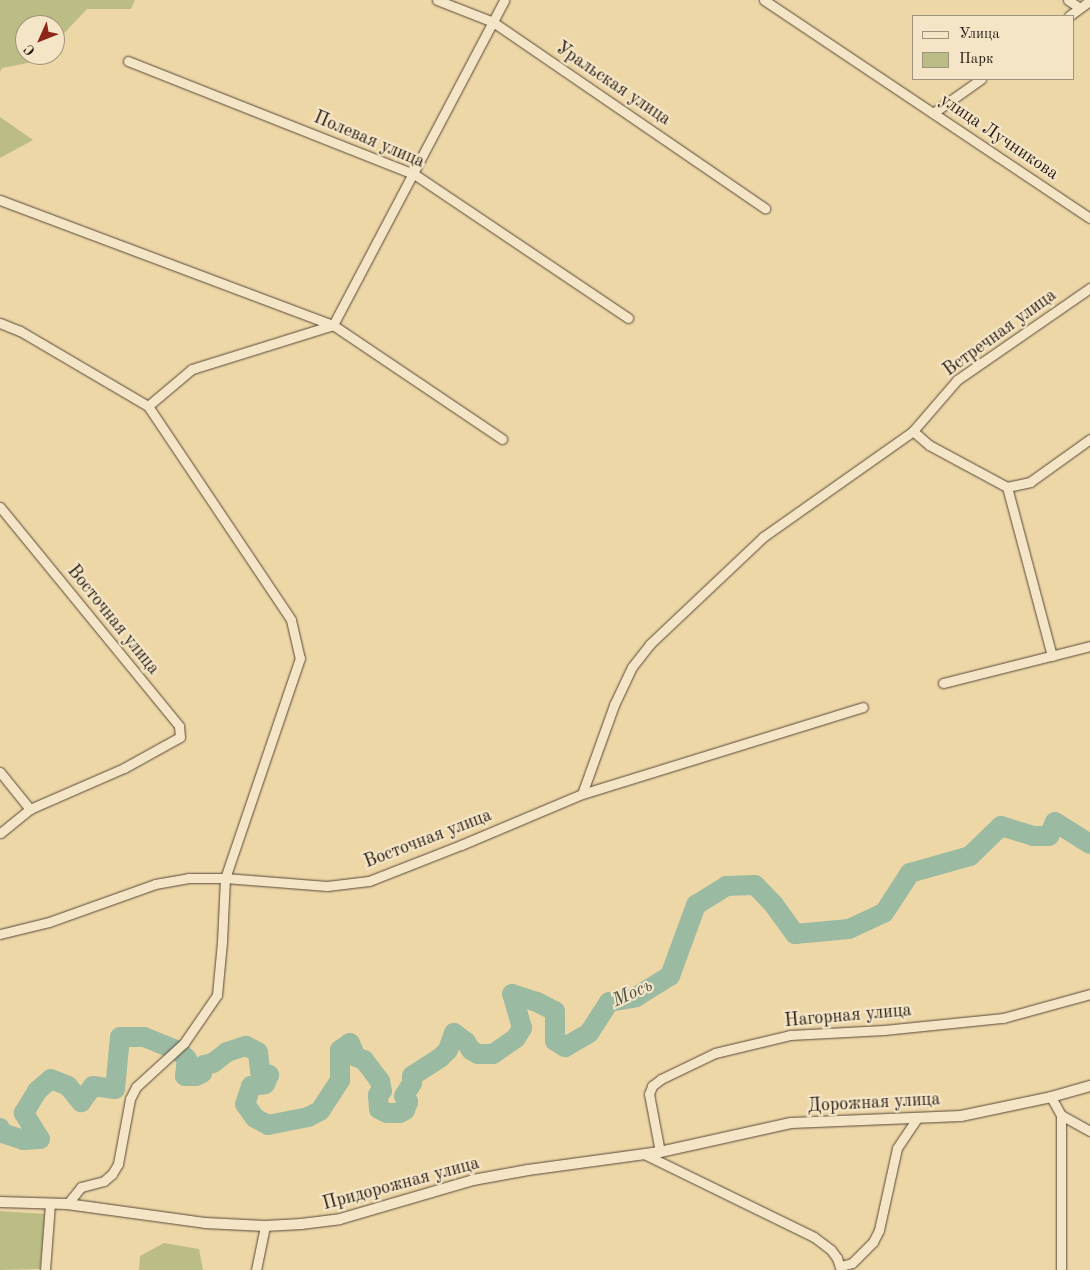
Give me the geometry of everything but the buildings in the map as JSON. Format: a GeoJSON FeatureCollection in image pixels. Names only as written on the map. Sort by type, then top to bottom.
{"type":"FeatureCollection","features":[{"type":"Feature","properties":{"kind":"street","name":"Уральская улица"},"geometry":{"type":"LineString","coordinates":[[437,0],[493,22],[765,208]]}},
{"type":"Feature","properties":{"kind":"street"},"geometry":{"type":"LineString","coordinates":[[148,406],[192,369],[333,325],[504,0]]}},
{"type":"Feature","properties":{"kind":"street","name":"улица Лучникова"},"geometry":{"type":"LineString","coordinates":[[764,0],[1090,218]]}},
{"type":"Feature","properties":{"kind":"street"},"geometry":{"type":"LineString","coordinates":[[1068,0],[1080,8]]}},
{"type":"Feature","properties":{"kind":"street"},"geometry":{"type":"LineString","coordinates":[[1070,15],[1090,1]]}},
{"type":"Feature","properties":{"kind":"street","name":"Полевая улица"},"geometry":{"type":"LineString","coordinates":[[128,61],[414,174],[628,318]]}},
{"type":"Feature","properties":{"kind":"street"},"geometry":{"type":"LineString","coordinates":[[933,112],[980,80]]}},
{"type":"Feature","properties":{"kind":"street"},"geometry":{"type":"LineString","coordinates":[[0,200],[333,325],[502,439]]}},
{"type":"Feature","properties":{"kind":"street","name":"Встречная улица"},"geometry":{"type":"LineString","coordinates":[[582,794],[614,705],[632,666],[650,644],[763,537],[913,430],[957,380],[1090,288]]}},
{"type":"Feature","properties":{"kind":"street"},"geometry":{"type":"LineString","coordinates":[[0,324],[20,331],[148,406],[291,620],[300,658],[225,878],[217,995],[184,1043],[171,1057],[136,1087],[130,1099],[118,1164],[112,1174],[104,1181],[82,1188],[67,1204]]}},
{"type":"Feature","properties":{"kind":"street"},"geometry":{"type":"LineString","coordinates":[[913,430],[928,445],[1007,487],[1030,482],[1090,439]]}},
{"type":"Feature","properties":{"kind":"street"},"geometry":{"type":"LineString","coordinates":[[1007,487],[1052,656]]}},
{"type":"Feature","properties":{"kind":"street","name":"Восточная улица"},"geometry":{"type":"LineString","coordinates":[[0,507],[179,726],[180,737],[124,768],[30,809],[0,833]]}},
{"type":"Feature","properties":{"kind":"street"},"geometry":{"type":"LineString","coordinates":[[944,683],[1090,646]]}},
{"type":"Feature","properties":{"kind":"street","name":"Восточная улица"},"geometry":{"type":"LineString","coordinates":[[0,934],[49,922],[155,884],[188,878],[225,878],[327,886],[369,881],[461,846],[582,794],[863,707]]}},
{"type":"Feature","properties":{"kind":"street"},"geometry":{"type":"LineString","coordinates":[[0,772],[30,809]]}},
{"type":"Feature","properties":{"kind":"street","name":"Нагорная улица"},"geometry":{"type":"LineString","coordinates":[[660,1152],[649,1094],[652,1086],[660,1079],[714,1053],[790,1035],[884,1030],[1003,1018],[1090,994]]}},
{"type":"Feature","properties":{"kind":"street","name":"Дорожная улица"},"geometry":{"type":"LineString","coordinates":[[660,1152],[791,1123],[961,1116],[1051,1098],[1090,1086]]}},
{"type":"Feature","properties":{"kind":"street"},"geometry":{"type":"LineString","coordinates":[[1051,1098],[1061,1115],[1061,1270]]}},
{"type":"Feature","properties":{"kind":"street"},"geometry":{"type":"LineString","coordinates":[[1061,1115],[1090,1131]]}},
{"type":"Feature","properties":{"kind":"street"},"geometry":{"type":"LineString","coordinates":[[644,1154],[814,1237],[831,1250],[841,1268],[852,1262],[873,1242],[878,1230],[897,1148],[918,1117]]}},
{"type":"Feature","properties":{"kind":"street","name":"Придорожная улица"},"geometry":{"type":"LineString","coordinates":[[0,1202],[67,1204],[205,1223],[265,1226],[340,1219],[473,1180],[528,1170],[660,1152]]}},
{"type":"Feature","properties":{"kind":"street"},"geometry":{"type":"LineString","coordinates":[[45,1270],[50,1204]]}},
{"type":"Feature","properties":{"kind":"street"},"geometry":{"type":"LineString","coordinates":[[256,1270],[265,1226]]}},
{"type":"Feature","properties":{"kind":"green space"},"geometry":{"type":"Polygon","coordinates":[[[0,0],[135,0],[131,9],[87,9],[65,32],[65,15],[15,15],[15,65],[17,65],[2,68],[0,72],[0,0]]]}},
{"type":"Feature","properties":{"kind":"green space"},"geometry":{"type":"Polygon","coordinates":[[[0,117],[33,140],[0,158],[0,117]]]}},
{"type":"Feature","properties":{"kind":"green space"},"geometry":{"type":"Polygon","coordinates":[[[0,1211],[45,1214],[40,1269],[0,1270],[0,1211]]]}},
{"type":"Feature","properties":{"kind":"green space"},"geometry":{"type":"Polygon","coordinates":[[[164,1243],[199,1249],[203,1270],[139,1270],[140,1256],[164,1243]]]}},
{"type":"Feature","properties":{"kind":"waterway","name":"Мось"},"geometry":{"type":"LineString","coordinates":[[0,1128],[2,1133],[23,1140],[40,1139],[24,1113],[37,1091],[51,1079],[68,1086],[81,1102],[93,1086],[115,1089],[120,1037],[144,1037],[179,1051],[187,1059],[185,1076],[196,1076],[202,1073],[204,1065],[213,1063],[227,1052],[246,1046],[258,1052],[260,1071],[269,1075],[265,1084],[251,1086],[245,1104],[255,1118],[268,1125],[308,1117],[320,1111],[340,1080],[340,1050],[350,1043],[356,1057],[364,1060],[380,1081],[382,1091],[378,1095],[379,1109],[387,1113],[400,1113],[405,1110],[408,1102],[404,1096],[412,1083],[412,1076],[440,1058],[448,1050],[454,1033],[466,1042],[471,1050],[478,1054],[493,1054],[516,1038],[522,1028],[512,994],[537,1002],[555,1011],[555,1041],[565,1047],[589,1033],[609,1002],[636,997],[670,976],[696,905],[726,886],[755,885],[774,905],[795,934],[849,929],[884,913],[910,873],[970,856],[1001,826],[1033,836],[1049,836],[1055,822],[1090,844]]}}]}
